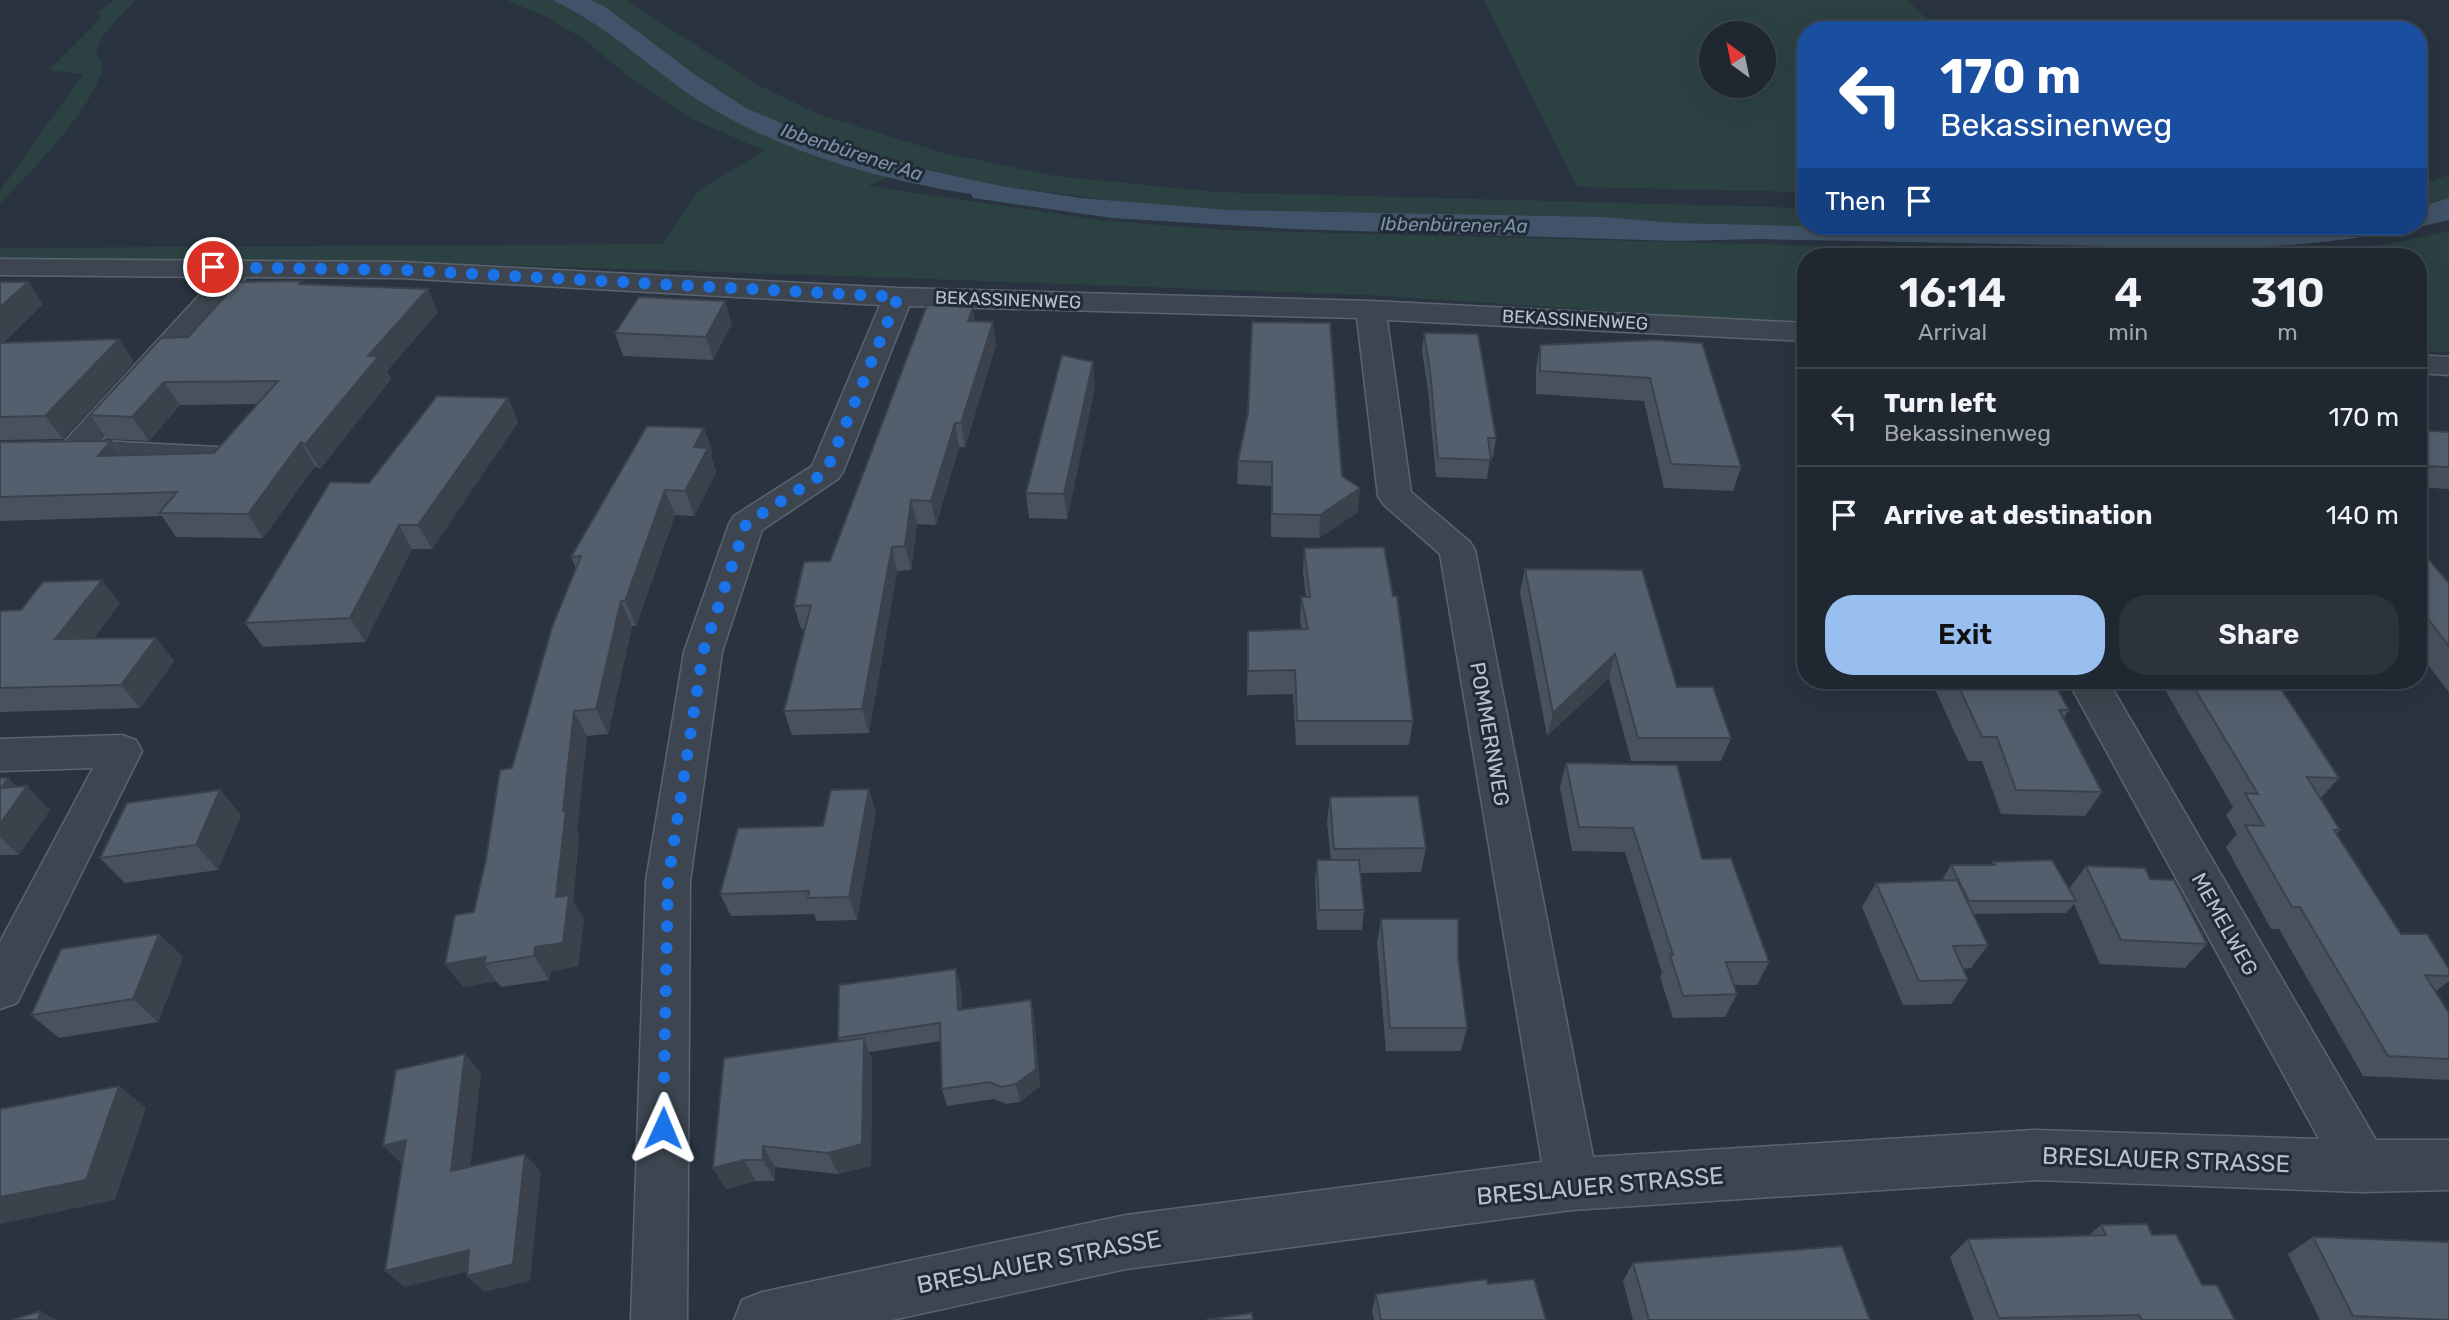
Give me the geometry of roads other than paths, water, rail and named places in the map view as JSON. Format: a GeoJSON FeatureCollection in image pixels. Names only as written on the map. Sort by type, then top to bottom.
{"type":"FeatureCollection","features":[{"type":"Feature","properties":{"kind":"street","name":"BEKASSINENWEG"},"geometry":{"type":"LineString","coordinates":[[0,267],[401,270],[898,297],[1371,310],[1797,332]]}},
{"type":"Feature","properties":{"kind":"street"},"geometry":{"type":"LineString","coordinates":[[74,451],[239,268]]}},
{"type":"Feature","properties":{"kind":"street"},"geometry":{"type":"LineString","coordinates":[[659,1320],[668,881],[703,652],[746,524],[826,472],[898,297]]}},
{"type":"Feature","properties":{"kind":"street","name":"POMMERNWEG"},"geometry":{"type":"LineString","coordinates":[[1371,310],[1395,496],[1457,550],[1572,1184]]}},
{"type":"Feature","properties":{"kind":"street"},"geometry":{"type":"LineString","coordinates":[[2427,365],[2449,366]]}},
{"type":"Feature","properties":{"kind":"street"},"geometry":{"type":"LineString","coordinates":[[0,453],[112,451],[219,457]]}},
{"type":"Feature","properties":{"kind":"street","name":"MEMELWEG"},"geometry":{"type":"LineString","coordinates":[[2093,689],[2362,1166]]}},
{"type":"Feature","properties":{"kind":"street"},"geometry":{"type":"LineString","coordinates":[[0,755],[122,751],[0,988]]}},
{"type":"Feature","properties":{"kind":"street","name":"BRESLAUER STRASSE"},"geometry":{"type":"LineString","coordinates":[[762,1320],[1126,1242],[1572,1184],[2036,1155],[2362,1166],[2449,1165]]}},
{"type":"Feature","properties":{"kind":"water","name":"Ibbenbürener Aa"},"geometry":{"type":"Polygon","coordinates":[[[552,0],[590,0],[604,6],[694,74],[746,108],[800,131],[927,170],[1001,186],[1081,198],[1229,210],[1603,217],[1678,223],[1797,226],[1797,235],[2374,235],[2326,242],[2202,248],[1759,239],[1677,241],[1292,229],[1112,218],[973,198],[971,194],[863,171],[790,147],[723,115],[692,96],[607,32],[552,0]]]}},
{"type":"Feature","properties":{"kind":"water"},"geometry":{"type":"Polygon","coordinates":[[[2449,198],[2449,220],[2427,225],[2427,205],[2449,198]]]}}]}
